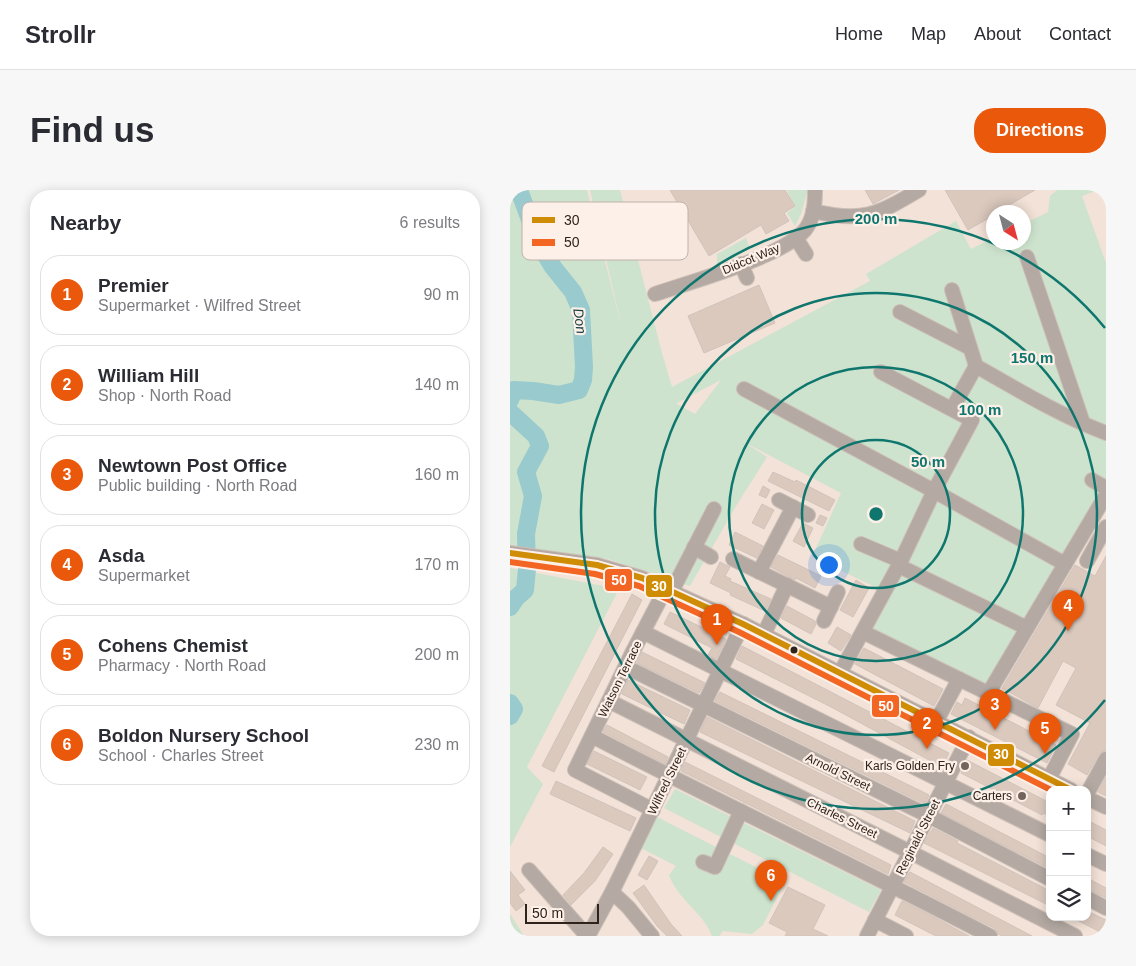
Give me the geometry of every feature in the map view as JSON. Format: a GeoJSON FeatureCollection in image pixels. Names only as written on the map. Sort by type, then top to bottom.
{"type":"FeatureCollection","features":[{"type":"Feature","properties":{"kind":"street","name":"Didcot Way"},"geometry":{"type":"LineString","coordinates":[[655,294],[769,253],[796,238],[812,218],[815,190]]}},
{"type":"Feature","properties":{"kind":"street"},"geometry":{"type":"LineString","coordinates":[[813,211],[835,216],[851,217],[873,214],[919,190]]}},
{"type":"Feature","properties":{"kind":"street"},"geometry":{"type":"LineString","coordinates":[[796,238],[806,254]]}},
{"type":"Feature","properties":{"kind":"street"},"geometry":{"type":"LineString","coordinates":[[1028,257],[1083,423]]}},
{"type":"Feature","properties":{"kind":"street"},"geometry":{"type":"LineString","coordinates":[[741,264],[747,278]]}},
{"type":"Feature","properties":{"kind":"street"},"geometry":{"type":"LineString","coordinates":[[952,290],[976,366],[1083,423],[1106,433]]}},
{"type":"Feature","properties":{"kind":"street"},"geometry":{"type":"LineString","coordinates":[[900,312],[970,348]]}},
{"type":"Feature","properties":{"kind":"street"},"geometry":{"type":"LineString","coordinates":[[952,409],[976,366]]}},
{"type":"Feature","properties":{"kind":"street"},"geometry":{"type":"LineString","coordinates":[[840,673],[900,564],[934,491],[972,420],[881,372]]}},
{"type":"Feature","properties":{"kind":"street"},"geometry":{"type":"LineString","coordinates":[[744,389],[1065,564]]}},
{"type":"Feature","properties":{"kind":"street"},"geometry":{"type":"LineString","coordinates":[[1092,480],[1106,488]]}},
{"type":"Feature","properties":{"kind":"street"},"geometry":{"type":"LineString","coordinates":[[988,694],[1106,495]]}},
{"type":"Feature","properties":{"kind":"street"},"geometry":{"type":"LineString","coordinates":[[779,500],[808,515]]}},
{"type":"Feature","properties":{"kind":"street"},"geometry":{"type":"LineString","coordinates":[[759,572],[793,507]]}},
{"type":"Feature","properties":{"kind":"street","name":"Watson Terrace"},"geometry":{"type":"LineString","coordinates":[[653,810],[575,770],[643,632],[694,547],[714,509]]}},
{"type":"Feature","properties":{"kind":"street"},"geometry":{"type":"LineString","coordinates":[[1087,560],[1106,527]]}},
{"type":"Feature","properties":{"kind":"street"},"geometry":{"type":"LineString","coordinates":[[861,544],[1027,628]]}},
{"type":"Feature","properties":{"kind":"street"},"geometry":{"type":"LineString","coordinates":[[694,547],[711,557]]}},
{"type":"Feature","properties":{"kind":"street"},"geometry":{"type":"LineString","coordinates":[[510,553],[597,565],[642,578],[764,634],[1063,786]]}},
{"type":"Feature","properties":{"kind":"street"},"geometry":{"type":"LineString","coordinates":[[733,558],[831,607]]}},
{"type":"Feature","properties":{"kind":"street"},"geometry":{"type":"LineString","coordinates":[[764,634],[788,586]]}},
{"type":"Feature","properties":{"kind":"street"},"geometry":{"type":"LineString","coordinates":[[824,621],[838,592]]}},
{"type":"Feature","properties":{"kind":"street","name":"Wilfred Street"},"geometry":{"type":"LineString","coordinates":[[529,870],[587,936],[612,892],[653,810],[743,624]]}},
{"type":"Feature","properties":{"kind":"street"},"geometry":{"type":"LineString","coordinates":[[643,632],[1046,833]]}},
{"type":"Feature","properties":{"kind":"street"},"geometry":{"type":"LineString","coordinates":[[863,632],[1072,734],[1048,779]]}},
{"type":"Feature","properties":{"kind":"street","name":"Arnold Street"},"geometry":{"type":"LineString","coordinates":[[626,667],[928,816],[1046,877]]}},
{"type":"Feature","properties":{"kind":"street"},"geometry":{"type":"LineString","coordinates":[[936,722],[958,680]]}},
{"type":"Feature","properties":{"kind":"street","name":"Charles Street"},"geometry":{"type":"LineString","coordinates":[[609,701],[1075,936]]}},
{"type":"Feature","properties":{"kind":"street"},"geometry":{"type":"LineString","coordinates":[[592,736],[990,936]]}},
{"type":"Feature","properties":{"kind":"street","name":"Reginald Street"},"geometry":{"type":"LineString","coordinates":[[867,936],[969,737]]}},
{"type":"Feature","properties":{"kind":"street"},"geometry":{"type":"LineString","coordinates":[[1091,788],[1106,759]]}},
{"type":"Feature","properties":{"kind":"street"},"geometry":{"type":"LineString","coordinates":[[1091,798],[1106,807]]}},
{"type":"Feature","properties":{"kind":"street"},"geometry":{"type":"LineString","coordinates":[[714,867],[741,811]]}},
{"type":"Feature","properties":{"kind":"street"},"geometry":{"type":"LineString","coordinates":[[1091,857],[1106,864]]}},
{"type":"Feature","properties":{"kind":"street"},"geometry":{"type":"LineString","coordinates":[[612,892],[628,907],[652,936]]}},
{"type":"Feature","properties":{"kind":"street"},"geometry":{"type":"LineString","coordinates":[[1091,900],[1106,908]]}},
{"type":"Feature","properties":{"kind":"street"},"geometry":{"type":"LineString","coordinates":[[875,920],[906,936]]}},
{"type":"Feature","properties":{"kind":"green space"},"geometry":{"type":"Polygon","coordinates":[[[510,190],[587,190],[590,202],[522,202],[522,260],[605,260],[623,332],[606,260],[638,260],[672,387],[870,281],[866,274],[956,221],[971,249],[986,242],[986,250],[1031,250],[1031,220],[1048,212],[1050,196],[1057,190],[1098,190],[1082,196],[1106,263],[1106,496],[987,686],[860,628],[882,590],[812,557],[841,493],[744,442],[767,457],[736,506],[690,586],[608,559],[510,545],[510,190]],[[721,380],[677,403],[695,414],[721,380]]]}},
{"type":"Feature","properties":{"kind":"green space"},"geometry":{"type":"Polygon","coordinates":[[[590,190],[620,190],[623,202],[593,202],[590,190]]]}},
{"type":"Feature","properties":{"kind":"green space"},"geometry":{"type":"Polygon","coordinates":[[[787,190],[808,190],[801,214],[795,226],[787,213],[795,207],[787,190]]]}},
{"type":"Feature","properties":{"kind":"green space"},"geometry":{"type":"Polygon","coordinates":[[[746,238],[750,249],[717,265],[717,254],[746,238]]]}},
{"type":"Feature","properties":{"kind":"green space"},"geometry":{"type":"Polygon","coordinates":[[[510,568],[619,589],[527,767],[543,784],[510,847],[510,568]]]}},
{"type":"Feature","properties":{"kind":"green space"},"geometry":{"type":"Polygon","coordinates":[[[675,789],[881,890],[869,912],[664,808],[675,789]]]}},
{"type":"Feature","properties":{"kind":"green space"},"geometry":{"type":"Polygon","coordinates":[[[657,817],[785,882],[763,925],[752,934],[723,931],[719,936],[712,936],[703,920],[673,884],[669,875],[676,866],[641,848],[657,817]]]}},
{"type":"Feature","properties":{"kind":"green space"},"geometry":{"type":"Polygon","coordinates":[[[510,914],[524,936],[510,936],[510,914]]]}},
{"type":"Feature","properties":{"kind":"building"},"geometry":{"type":"Polygon","coordinates":[[[670,190],[785,190],[795,206],[784,213],[789,221],[766,234],[761,225],[709,256],[688,220],[688,202],[677,202],[670,190]]]}},
{"type":"Feature","properties":{"kind":"building"},"geometry":{"type":"Polygon","coordinates":[[[865,190],[899,190],[873,204],[865,190]]]}},
{"type":"Feature","properties":{"kind":"building"},"geometry":{"type":"Polygon","coordinates":[[[945,190],[1035,190],[1009,205],[986,205],[986,220],[968,230],[945,190]]]}},
{"type":"Feature","properties":{"kind":"building"},"geometry":{"type":"Polygon","coordinates":[[[759,285],[775,323],[704,353],[688,316],[759,285]]]}},
{"type":"Feature","properties":{"kind":"building"},"geometry":{"type":"Polygon","coordinates":[[[773,472],[795,482],[796,480],[835,500],[829,511],[768,481],[773,472]]]}},
{"type":"Feature","properties":{"kind":"building"},"geometry":{"type":"Polygon","coordinates":[[[763,486],[770,490],[766,498],[759,495],[763,486]]]}},
{"type":"Feature","properties":{"kind":"building"},"geometry":{"type":"Polygon","coordinates":[[[762,504],[774,510],[764,529],[752,523],[762,504]]]}},
{"type":"Feature","properties":{"kind":"building"},"geometry":{"type":"Polygon","coordinates":[[[820,515],[827,518],[823,526],[816,523],[820,515]]]}},
{"type":"Feature","properties":{"kind":"building"},"geometry":{"type":"Polygon","coordinates":[[[803,523],[813,528],[804,547],[793,541],[803,523]]]}},
{"type":"Feature","properties":{"kind":"building"},"geometry":{"type":"Polygon","coordinates":[[[735,532],[763,546],[757,558],[729,545],[735,532]]]}},
{"type":"Feature","properties":{"kind":"building"},"geometry":{"type":"Polygon","coordinates":[[[778,555],[821,576],[815,588],[771,567],[778,555]]]}},
{"type":"Feature","properties":{"kind":"building"},"geometry":{"type":"Polygon","coordinates":[[[1106,556],[1106,750],[1099,754],[1087,775],[1068,764],[1090,723],[1056,705],[1076,668],[1063,661],[1038,708],[1002,688],[1075,565],[1095,576],[1106,556]]]}},
{"type":"Feature","properties":{"kind":"building"},"geometry":{"type":"Polygon","coordinates":[[[720,562],[730,567],[725,576],[731,579],[730,581],[771,599],[765,611],[730,595],[731,593],[710,583],[720,562]]]}},
{"type":"Feature","properties":{"kind":"building"},"geometry":{"type":"Polygon","coordinates":[[[856,580],[869,588],[853,617],[840,610],[856,580]]]}},
{"type":"Feature","properties":{"kind":"building"},"geometry":{"type":"Polygon","coordinates":[[[632,594],[642,600],[554,772],[542,766],[632,594]]]}},
{"type":"Feature","properties":{"kind":"building"},"geometry":{"type":"Polygon","coordinates":[[[787,606],[815,621],[816,624],[811,634],[781,618],[787,606]]]}},
{"type":"Feature","properties":{"kind":"building"},"geometry":{"type":"Polygon","coordinates":[[[670,612],[726,639],[716,659],[708,655],[712,648],[664,624],[670,612]]]}},
{"type":"Feature","properties":{"kind":"building"},"geometry":{"type":"Polygon","coordinates":[[[837,627],[851,635],[841,651],[828,643],[837,627]]]}},
{"type":"Feature","properties":{"kind":"building"},"geometry":{"type":"Polygon","coordinates":[[[742,646],[949,753],[942,767],[831,707],[736,659],[742,646]]]}},
{"type":"Feature","properties":{"kind":"building"},"geometry":{"type":"Polygon","coordinates":[[[864,648],[943,689],[934,706],[855,664],[864,648]]]}},
{"type":"Feature","properties":{"kind":"building"},"geometry":{"type":"Polygon","coordinates":[[[642,652],[705,683],[699,693],[637,663],[642,652]]]}},
{"type":"Feature","properties":{"kind":"building"},"geometry":{"type":"Polygon","coordinates":[[[628,680],[690,710],[684,724],[622,694],[628,680]]]}},
{"type":"Feature","properties":{"kind":"building"},"geometry":{"type":"Polygon","coordinates":[[[720,692],[929,795],[925,804],[715,701],[720,692]]]}},
{"type":"Feature","properties":{"kind":"building"},"geometry":{"type":"Polygon","coordinates":[[[965,698],[1056,745],[1047,763],[951,714],[957,702],[962,705],[965,698]]]}},
{"type":"Feature","properties":{"kind":"building"},"geometry":{"type":"Polygon","coordinates":[[[707,717],[915,821],[910,833],[700,732],[707,717]]]}},
{"type":"Feature","properties":{"kind":"building"},"geometry":{"type":"Polygon","coordinates":[[[607,725],[668,757],[665,764],[603,732],[607,725]]]}},
{"type":"Feature","properties":{"kind":"building"},"geometry":{"type":"Polygon","coordinates":[[[594,751],[647,777],[640,790],[587,764],[594,751]]]}},
{"type":"Feature","properties":{"kind":"building"},"geometry":{"type":"Polygon","coordinates":[[[967,760],[1046,801],[1046,814],[1043,813],[1042,815],[961,773],[967,760]]]}},
{"type":"Feature","properties":{"kind":"building"},"geometry":{"type":"Polygon","coordinates":[[[685,762],[891,865],[888,874],[681,771],[685,762]]]}},
{"type":"Feature","properties":{"kind":"building"},"geometry":{"type":"Polygon","coordinates":[[[1106,777],[1106,796],[1098,792],[1106,777]]]}},
{"type":"Feature","properties":{"kind":"building"},"geometry":{"type":"Polygon","coordinates":[[[556,781],[636,818],[630,831],[550,794],[556,781]]]}},
{"type":"Feature","properties":{"kind":"building"},"geometry":{"type":"Polygon","coordinates":[[[946,804],[1046,856],[1046,867],[941,813],[946,804]]]}},
{"type":"Feature","properties":{"kind":"building"},"geometry":{"type":"Polygon","coordinates":[[[1091,822],[1106,830],[1106,846],[1091,838],[1091,822]]]}},
{"type":"Feature","properties":{"kind":"building"},"geometry":{"type":"Polygon","coordinates":[[[933,828],[958,841],[957,843],[1046,889],[1046,904],[924,843],[933,828]]]}},
{"type":"Feature","properties":{"kind":"building"},"geometry":{"type":"Polygon","coordinates":[[[603,847],[613,854],[595,881],[571,905],[563,895],[584,873],[603,847]]]}},
{"type":"Feature","properties":{"kind":"building"},"geometry":{"type":"Polygon","coordinates":[[[649,856],[658,861],[647,880],[638,875],[649,856]]]}},
{"type":"Feature","properties":{"kind":"building"},"geometry":{"type":"Polygon","coordinates":[[[510,871],[525,890],[518,895],[525,904],[516,911],[510,903],[510,871]]]}},
{"type":"Feature","properties":{"kind":"building"},"geometry":{"type":"Polygon","coordinates":[[[910,872],[1032,936],[1002,936],[998,934],[994,928],[904,882],[910,872]]]}},
{"type":"Feature","properties":{"kind":"building"},"geometry":{"type":"Polygon","coordinates":[[[1091,880],[1106,888],[1106,898],[1091,891],[1091,880]]]}},
{"type":"Feature","properties":{"kind":"building"},"geometry":{"type":"Polygon","coordinates":[[[644,885],[671,924],[682,936],[667,936],[657,926],[633,893],[644,885]]]}},
{"type":"Feature","properties":{"kind":"building"},"geometry":{"type":"Polygon","coordinates":[[[788,887],[825,905],[813,929],[828,936],[785,936],[787,932],[769,923],[788,887]]]}},
{"type":"Feature","properties":{"kind":"building"},"geometry":{"type":"Polygon","coordinates":[[[902,901],[969,936],[936,936],[895,915],[902,901]]]}},
{"type":"Feature","properties":{"kind":"building"},"geometry":{"type":"Polygon","coordinates":[[[1091,913],[1106,920],[1106,935],[1079,921],[1091,921],[1091,913]]]}},
{"type":"Feature","properties":{"kind":"waterway","name":"Don"},"geometry":{"type":"LineString","coordinates":[[519,190],[523,202]]}},
{"type":"Feature","properties":{"kind":"waterway","name":"Don"},"geometry":{"type":"LineString","coordinates":[[510,400],[514,390],[559,395],[579,390],[583,380],[581,310],[573,292],[549,260]]}},
{"type":"Feature","properties":{"kind":"waterway","name":"Don"},"geometry":{"type":"LineString","coordinates":[[510,412],[536,436],[540,446],[526,472],[533,496],[526,534],[527,569],[525,590],[510,607]]}},
{"type":"Feature","properties":{"kind":"waterway","name":"Don"},"geometry":{"type":"LineString","coordinates":[[510,703],[514,709],[510,716]]}},
{"type":"Feature","properties":{"kind":"transit line","name":"30"},"geometry":{"type":"LineString","coordinates":[[510,553],[597,565],[642,578],[743,624],[1063,786]]}},
{"type":"Feature","properties":{"kind":"transit line","name":"50"},"geometry":{"type":"LineString","coordinates":[[510,562],[595,574],[639,586],[739,632],[1046,787]]}},
{"type":"Feature","properties":{"kind":"place","name":"Asda"},"geometry":{"type":"Point","coordinates":[1068,631]}},
{"type":"Feature","properties":{"kind":"place","name":"Premier"},"geometry":{"type":"Point","coordinates":[717,645]}},
{"type":"Feature","properties":{"kind":"place","name":"Newtown Post Office"},"geometry":{"type":"Point","coordinates":[995,730]}},
{"type":"Feature","properties":{"kind":"place","name":"William Hill"},"geometry":{"type":"Point","coordinates":[927,749]}},
{"type":"Feature","properties":{"kind":"place","name":"Cohens Chemist"},"geometry":{"type":"Point","coordinates":[1045,754]}},
{"type":"Feature","properties":{"kind":"place","name":"Karls Golden Fry"},"geometry":{"type":"Point","coordinates":[965,766]}},
{"type":"Feature","properties":{"kind":"place","name":"Carters"},"geometry":{"type":"Point","coordinates":[1022,796]}},
{"type":"Feature","properties":{"kind":"place","name":"Boldon Nursery School"},"geometry":{"type":"Point","coordinates":[771,901]}}]}
